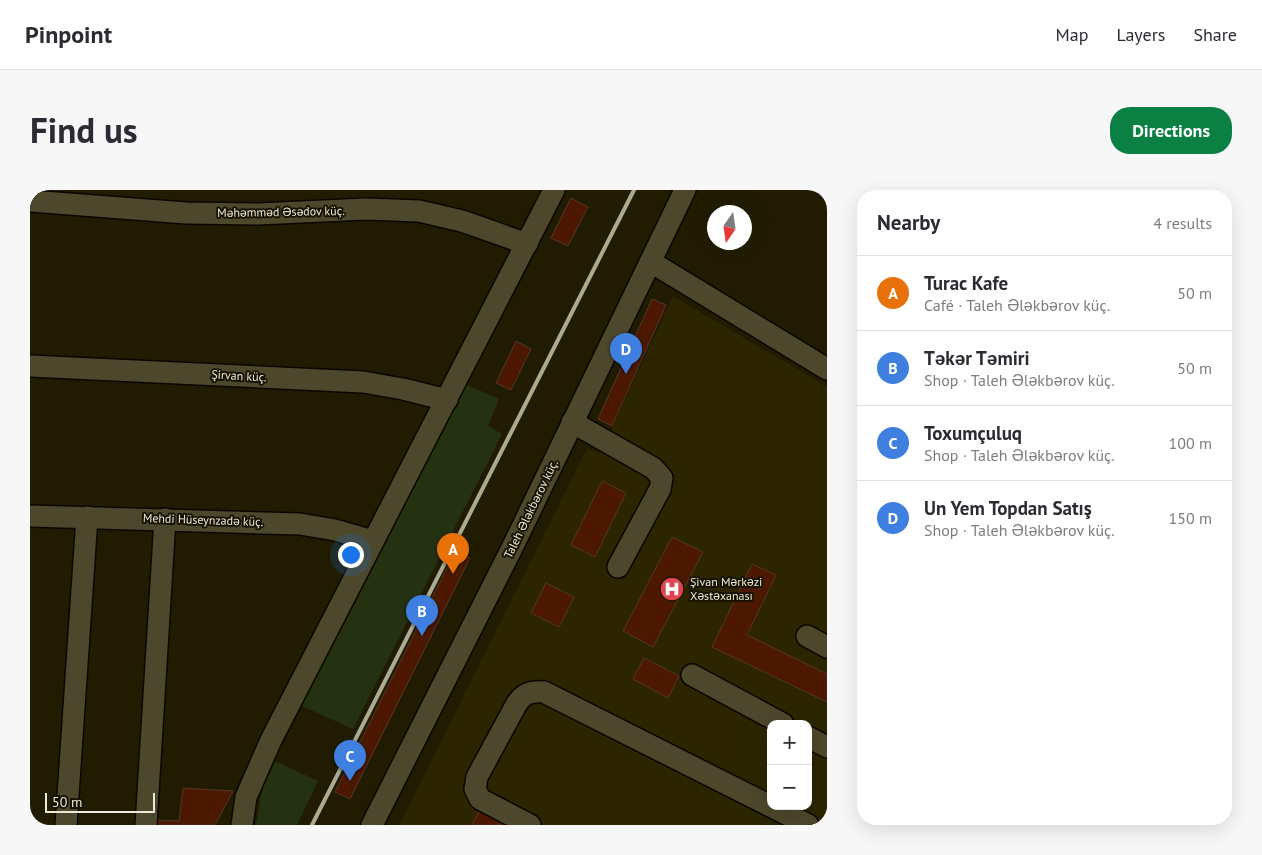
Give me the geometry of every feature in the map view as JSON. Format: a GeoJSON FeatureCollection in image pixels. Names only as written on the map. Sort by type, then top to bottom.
{"type":"FeatureCollection","features":[{"type":"Feature","properties":{"kind":"street"},"geometry":{"type":"LineString","coordinates":[[242,825],[246,797],[271,740],[554,190]]}},
{"type":"Feature","properties":{"kind":"street","name":"Taleh Ələkbərov küç."},"geometry":{"type":"LineString","coordinates":[[372,825],[513,546],[686,190]]}},
{"type":"Feature","properties":{"kind":"street","name":"Məhəmməd Əsədov küç."},"geometry":{"type":"LineString","coordinates":[[30,201],[186,213],[258,214],[366,210],[419,211],[462,221],[527,244]]}},
{"type":"Feature","properties":{"kind":"street"},"geometry":{"type":"LineString","coordinates":[[651,262],[827,369]]}},
{"type":"Feature","properties":{"kind":"street","name":"Şirvan küç."},"geometry":{"type":"LineString","coordinates":[[30,366],[363,382],[403,389],[446,400]]}},
{"type":"Feature","properties":{"kind":"street"},"geometry":{"type":"LineString","coordinates":[[572,422],[654,468],[662,478],[660,489],[618,567]]}},
{"type":"Feature","properties":{"kind":"street","name":"Mehdi Hüseynzadə küç."},"geometry":{"type":"LineString","coordinates":[[30,516],[300,524],[335,530],[373,541]]}},
{"type":"Feature","properties":{"kind":"street"},"geometry":{"type":"LineString","coordinates":[[66,825],[87,517]]}},
{"type":"Feature","properties":{"kind":"street"},"geometry":{"type":"LineString","coordinates":[[146,825],[164,519]]}},
{"type":"Feature","properties":{"kind":"street"},"geometry":{"type":"LineString","coordinates":[[806,636],[827,647]]}},
{"type":"Feature","properties":{"kind":"street"},"geometry":{"type":"LineString","coordinates":[[692,675],[776,720]]}},
{"type":"Feature","properties":{"kind":"street"},"geometry":{"type":"LineString","coordinates":[[530,825],[480,799],[475,789],[477,777],[521,696],[533,692],[544,692],[808,825]]}},
{"type":"Feature","properties":{"kind":"street"},"geometry":{"type":"LineString","coordinates":[[812,739],[827,747]]}},
{"type":"Feature","properties":{"kind":"shaded area","name":"Şivan Mərkəzi Xəstəxanası"},"geometry":{"type":"Polygon","coordinates":[[[673,296],[827,387],[827,825],[399,825],[587,448],[600,454],[673,296]]]}},
{"type":"Feature","properties":{"kind":"green space"},"geometry":{"type":"Polygon","coordinates":[[[465,384],[499,399],[488,426],[502,434],[353,729],[300,705],[465,384]]]}},
{"type":"Feature","properties":{"kind":"green space"},"geometry":{"type":"Polygon","coordinates":[[[275,761],[318,781],[297,825],[256,825],[263,785],[275,761]]]}},
{"type":"Feature","properties":{"kind":"building"},"geometry":{"type":"Polygon","coordinates":[[[571,198],[588,207],[568,246],[551,238],[571,198]]]}},
{"type":"Feature","properties":{"kind":"building"},"geometry":{"type":"Polygon","coordinates":[[[652,299],[666,305],[612,426],[598,419],[652,299]]]}},
{"type":"Feature","properties":{"kind":"building"},"geometry":{"type":"Polygon","coordinates":[[[516,341],[531,349],[511,390],[496,383],[516,341]]]}},
{"type":"Feature","properties":{"kind":"building"},"geometry":{"type":"Polygon","coordinates":[[[602,481],[626,493],[595,557],[571,545],[602,481]]]}},
{"type":"Feature","properties":{"kind":"building"},"geometry":{"type":"Polygon","coordinates":[[[672,537],[703,552],[653,647],[623,631],[672,537]]]}},
{"type":"Feature","properties":{"kind":"building"},"geometry":{"type":"Polygon","coordinates":[[[456,550],[470,558],[350,799],[335,792],[456,550]]]}},
{"type":"Feature","properties":{"kind":"building"},"geometry":{"type":"Polygon","coordinates":[[[752,564],[776,575],[747,635],[827,674],[827,702],[712,647],[752,564]]]}},
{"type":"Feature","properties":{"kind":"building"},"geometry":{"type":"Polygon","coordinates":[[[546,583],[574,597],[559,627],[531,613],[546,583]]]}},
{"type":"Feature","properties":{"kind":"building"},"geometry":{"type":"Polygon","coordinates":[[[644,658],[679,676],[668,698],[633,679],[644,658]]]}},
{"type":"Feature","properties":{"kind":"building"},"geometry":{"type":"Polygon","coordinates":[[[183,788],[233,791],[215,825],[154,825],[154,820],[179,821],[183,788]]]}},
{"type":"Feature","properties":{"kind":"building"},"geometry":{"type":"Polygon","coordinates":[[[482,806],[518,825],[472,825],[482,806]]]}},
{"type":"Feature","properties":{"kind":"railway"},"geometry":{"type":"LineString","coordinates":[[312,825],[634,190]]}},
{"type":"Feature","properties":{"kind":"place","name":"Un Yem Topdan Satış"},"geometry":{"type":"Point","coordinates":[626,374]}},
{"type":"Feature","properties":{"kind":"place","name":"Turac Kafe"},"geometry":{"type":"Point","coordinates":[453,574]}},
{"type":"Feature","properties":{"kind":"place","name":"Şivan Mərkəzi Xəstəxanası"},"geometry":{"type":"Point","coordinates":[672,589]}},
{"type":"Feature","properties":{"kind":"place","name":"Təkər Təmiri"},"geometry":{"type":"Point","coordinates":[422,636]}},
{"type":"Feature","properties":{"kind":"place","name":"Toxumçuluq"},"geometry":{"type":"Point","coordinates":[350,781]}}]}
